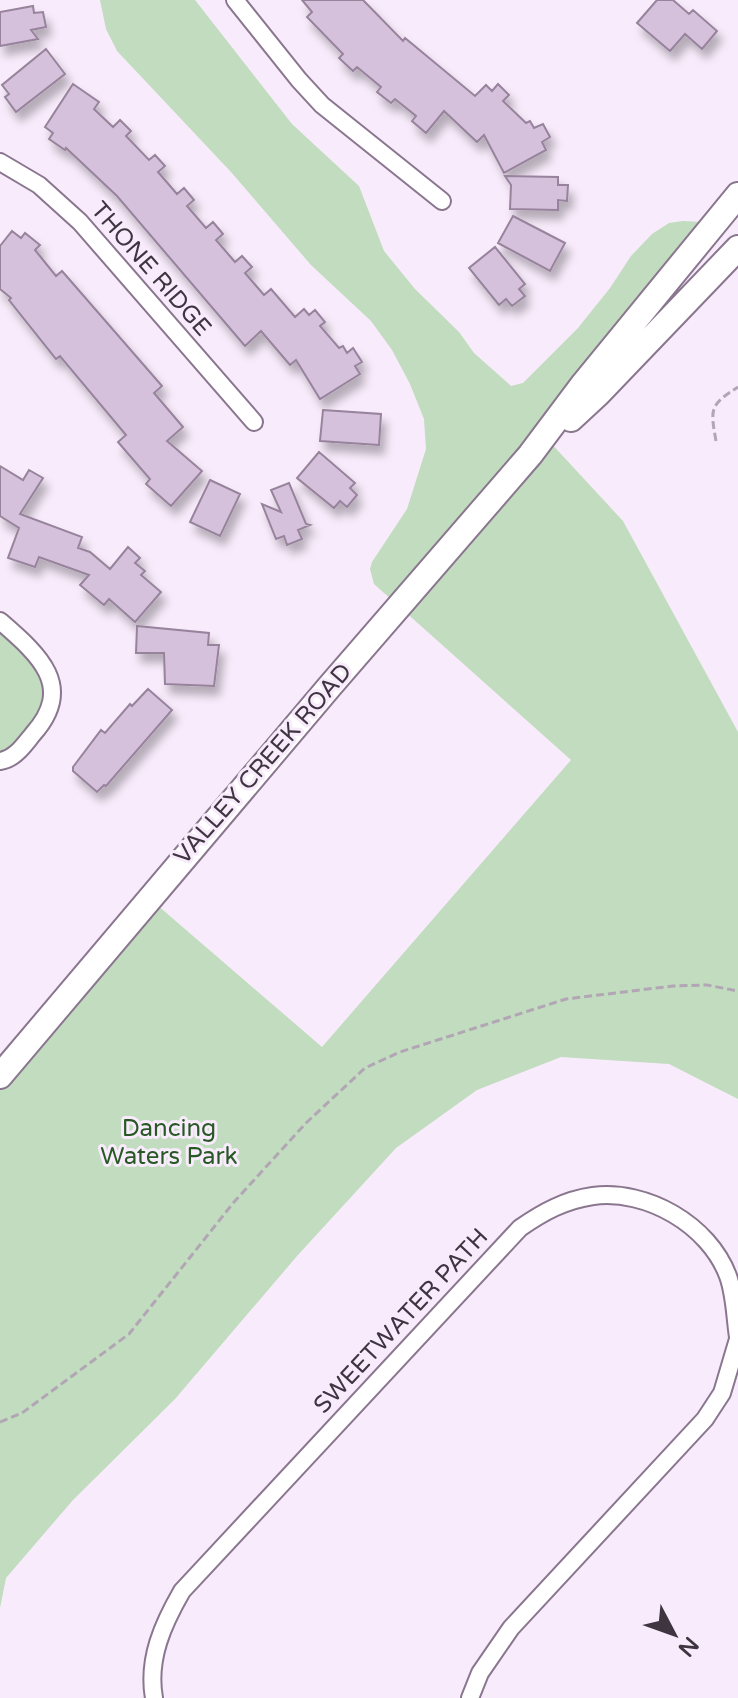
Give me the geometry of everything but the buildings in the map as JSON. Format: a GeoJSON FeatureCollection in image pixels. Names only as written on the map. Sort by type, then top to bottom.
{"type":"FeatureCollection","features":[{"type":"Feature","properties":{"kind":"main road","name":"VALLEY CREEK ROAD"},"geometry":{"type":"LineString","coordinates":[[0,1076],[530,455],[584,383],[738,195]]}},
{"type":"Feature","properties":{"kind":"main road","name":"VALLEY CREEK ROAD"},"geometry":{"type":"LineString","coordinates":[[530,455],[598,394],[738,248]]}},
{"type":"Feature","properties":{"kind":"street"},"geometry":{"type":"LineString","coordinates":[[235,0],[322,105],[442,201]]}},
{"type":"Feature","properties":{"kind":"street","name":"THONE RIDGE"},"geometry":{"type":"LineString","coordinates":[[0,162],[46,191],[80,222],[254,422]]}},
{"type":"Feature","properties":{"kind":"street"},"geometry":{"type":"LineString","coordinates":[[0,621],[40,659],[49,677],[53,698],[45,721],[15,755],[0,761]]}},
{"type":"Feature","properties":{"kind":"street","name":"SWEETWATER PATH"},"geometry":{"type":"LineString","coordinates":[[154,1698],[154,1657],[165,1620],[182,1591],[520,1228],[543,1211],[570,1201],[597,1196],[627,1198],[659,1207],[691,1225],[712,1248],[728,1277],[738,1338],[722,1393],[705,1419],[511,1628],[480,1673],[470,1698]]}},
{"type":"Feature","properties":{"kind":"path"},"geometry":{"type":"LineString","coordinates":[[716,441],[711,415],[713,408],[716,402],[738,387]]}},
{"type":"Feature","properties":{"kind":"path"},"geometry":{"type":"LineString","coordinates":[[0,1422],[22,1413],[129,1334],[234,1202],[306,1123],[365,1068],[400,1052],[566,999],[673,986],[707,985],[738,991]]}},
{"type":"Feature","properties":{"kind":"green space","name":"Dancing Waters Park"},"geometry":{"type":"Polygon","coordinates":[[[100,0],[195,0],[292,124],[359,186],[384,251],[415,289],[459,332],[474,353],[511,386],[523,383],[578,328],[631,256],[652,234],[669,223],[702,222],[548,440],[623,521],[738,732],[738,1099],[669,1064],[561,1057],[477,1090],[396,1148],[297,1256],[175,1399],[73,1500],[6,1578],[0,1608],[0,1076],[149,898],[322,1047],[571,760],[374,584],[370,569],[372,562],[407,509],[426,449],[424,419],[410,384],[392,350],[371,321],[311,265],[231,172],[117,51],[106,29],[100,0]]]}},
{"type":"Feature","properties":{"kind":"green space"},"geometry":{"type":"Polygon","coordinates":[[[0,621],[33,650],[51,709],[0,761],[0,621]]]}}]}
